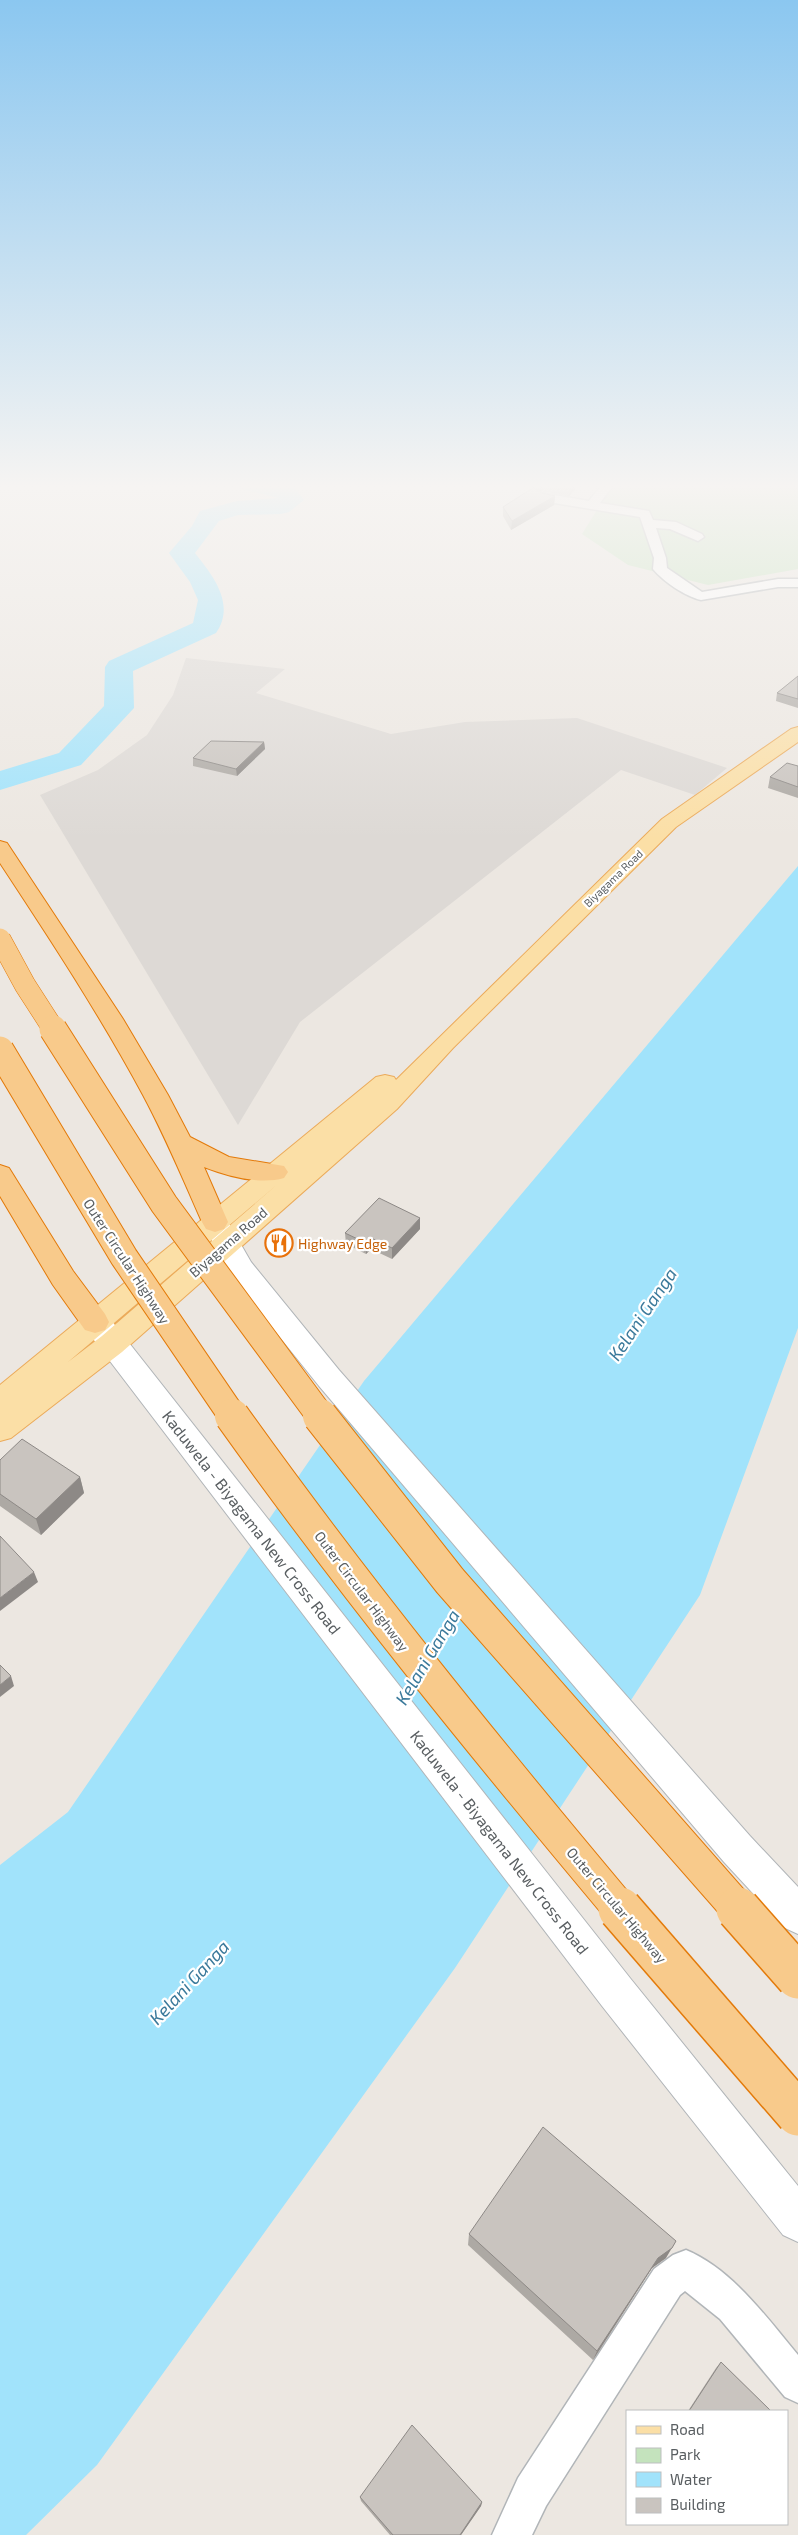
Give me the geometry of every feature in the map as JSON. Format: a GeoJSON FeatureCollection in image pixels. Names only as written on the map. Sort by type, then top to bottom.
{"type":"FeatureCollection","features":[{"type":"Feature","properties":{"kind":"highway"},"geometry":{"type":"LineString","coordinates":[[0,847],[114,1023],[147,1079],[180,1143],[220,1232]]}},
{"type":"Feature","properties":{"kind":"highway"},"geometry":{"type":"LineString","coordinates":[[0,939],[25,985],[164,1204],[307,1400],[450,1581],[798,1977]]}},
{"type":"Feature","properties":{"kind":"highway","name":"Outer Circular Highway"},"geometry":{"type":"LineString","coordinates":[[0,1050],[76,1182],[167,1323],[245,1435],[386,1625],[648,1942],[798,2114]]}},
{"type":"Feature","properties":{"kind":"highway"},"geometry":{"type":"LineString","coordinates":[[180,1143],[201,1157],[232,1169],[275,1172]]}},
{"type":"Feature","properties":{"kind":"highway"},"geometry":{"type":"LineString","coordinates":[[6,1184],[63,1278],[104,1333]]}},
{"type":"Feature","properties":{"kind":"main road","name":"Biyagama Road"},"geometry":{"type":"LineString","coordinates":[[0,1430],[104,1333],[220,1232],[388,1103],[445,1043],[669,823],[798,733]]}},
{"type":"Feature","properties":{"kind":"main road","name":"Biyagama Road"},"geometry":{"type":"LineString","coordinates":[[220,1232],[275,1172],[368,1095],[445,1043]]}},
{"type":"Feature","properties":{"kind":"main road","name":"Biyagama Road"},"geometry":{"type":"LineString","coordinates":[[0,1402],[104,1333]]}},
{"type":"Feature","properties":{"kind":"street"},"geometry":{"type":"LineString","coordinates":[[220,1232],[241,1269],[329,1378],[737,1849],[798,1916]]}},
{"type":"Feature","properties":{"kind":"street","name":"Kaduwela - Biyagama New Cross Road"},"geometry":{"type":"LineString","coordinates":[[104,1333],[242,1508],[616,1992],[798,2220]]}},
{"type":"Feature","properties":{"kind":"street"},"geometry":{"type":"LineString","coordinates":[[512,2535],[532,2492],[667,2282],[686,2268],[733,2306],[798,2384]]}},
{"type":"Feature","properties":{"kind":"shaded area"},"geometry":{"type":"Polygon","coordinates":[[[186,658],[285,669],[256,693],[391,734],[465,722],[577,718],[727,768],[695,795],[621,770],[300,1022],[238,1125],[40,795],[98,770],[147,735],[173,695],[186,658]]]}},
{"type":"Feature","properties":{"kind":"water","name":"Kelani Ganga"},"geometry":{"type":"Polygon","coordinates":[[[798,866],[798,1328],[700,1595],[455,1968],[97,2465],[26,2535],[0,2535],[0,1865],[68,1812],[364,1381],[798,866]]]}},
{"type":"Feature","properties":{"kind":"building"},"geometry":{"type":"Polygon","coordinates":[[[798,676],[798,699],[777,693],[798,676]]]}},
{"type":"Feature","properties":{"kind":"building"},"geometry":{"type":"Polygon","coordinates":[[[211,741],[264,742],[236,769],[193,758],[211,741]]]}},
{"type":"Feature","properties":{"kind":"building"},"geometry":{"type":"Polygon","coordinates":[[[787,763],[798,766],[798,787],[770,777],[787,763]]]}},
{"type":"Feature","properties":{"kind":"building"},"geometry":{"type":"Polygon","coordinates":[[[379,1198],[420,1218],[392,1248],[371,1238],[366,1243],[345,1233],[379,1198]]]}},
{"type":"Feature","properties":{"kind":"building"},"geometry":{"type":"Polygon","coordinates":[[[22,1439],[80,1477],[36,1519],[0,1494],[0,1460],[22,1439]]]}},
{"type":"Feature","properties":{"kind":"building"},"geometry":{"type":"Polygon","coordinates":[[[0,1536],[34,1572],[0,1598],[0,1536]]]}},
{"type":"Feature","properties":{"kind":"building"},"geometry":{"type":"Polygon","coordinates":[[[0,1665],[11,1676],[0,1685],[0,1665]]]}},
{"type":"Feature","properties":{"kind":"building"},"geometry":{"type":"Polygon","coordinates":[[[543,2127],[676,2241],[672,2248],[658,2258],[597,2351],[469,2234],[543,2127]]]}},
{"type":"Feature","properties":{"kind":"building"},"geometry":{"type":"Polygon","coordinates":[[[721,2362],[770,2410],[690,2410],[721,2362]]]}},
{"type":"Feature","properties":{"kind":"building"},"geometry":{"type":"Polygon","coordinates":[[[412,2425],[482,2502],[460,2535],[393,2535],[360,2497],[412,2425]]]}},
{"type":"Feature","properties":{"kind":"waterway"},"geometry":{"type":"LineString","coordinates":[[0,781],[70,759],[119,708],[119,667],[206,627],[211,602]]}},
{"type":"Feature","properties":{"kind":"place","name":"Highway Edge"},"geometry":{"type":"Point","coordinates":[279,1243]}}]}
